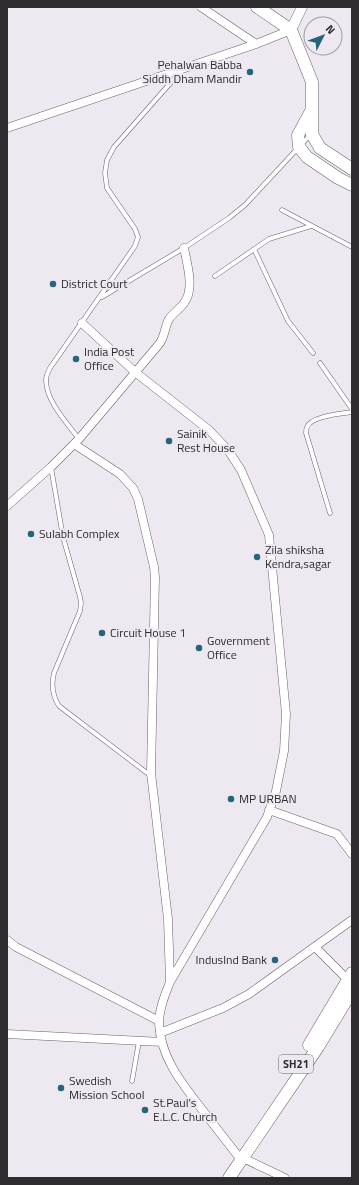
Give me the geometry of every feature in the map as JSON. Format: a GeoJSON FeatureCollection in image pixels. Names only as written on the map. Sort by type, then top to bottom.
{"type":"FeatureCollection","features":[{"type":"Feature","properties":{"kind":"main road"},"geometry":{"type":"LineString","coordinates":[[257,7],[291,30],[312,82],[312,134],[320,148],[352,169]]}},
{"type":"Feature","properties":{"kind":"main road"},"geometry":{"type":"LineString","coordinates":[[268,7],[278,21]]}},
{"type":"Feature","properties":{"kind":"main road"},"geometry":{"type":"LineString","coordinates":[[312,110],[298,135],[299,147],[307,158],[338,178],[352,185]]}},
{"type":"Feature","properties":{"kind":"main road","name":"SH21"},"geometry":{"type":"LineString","coordinates":[[240,1157],[310,1043],[351,982]]}},
{"type":"Feature","properties":{"kind":"main road"},"geometry":{"type":"LineString","coordinates":[[229,1178],[240,1157]]}},
{"type":"Feature","properties":{"kind":"street"},"geometry":{"type":"LineString","coordinates":[[200,7],[256,44]]}},
{"type":"Feature","properties":{"kind":"street"},"geometry":{"type":"LineString","coordinates":[[7,128],[256,44],[291,30],[302,7]]}},
{"type":"Feature","properties":{"kind":"street"},"geometry":{"type":"LineString","coordinates":[[7,506],[77,442],[160,343],[169,320],[185,302],[189,289],[184,248]]}},
{"type":"Feature","properties":{"kind":"street"},"geometry":{"type":"LineString","coordinates":[[82,323],[135,372],[209,430],[228,450],[241,470],[269,535],[286,714],[284,751],[276,791],[267,817],[170,982],[159,1021],[160,1033],[167,1057],[183,1085],[240,1157],[285,1178]]}},
{"type":"Feature","properties":{"kind":"street"},"geometry":{"type":"LineString","coordinates":[[77,442],[120,474],[133,488],[138,499],[154,568],[151,776],[168,919],[170,982]]}},
{"type":"Feature","properties":{"kind":"street"},"geometry":{"type":"LineString","coordinates":[[269,810],[337,834],[352,854]]}},
{"type":"Feature","properties":{"kind":"street"},"geometry":{"type":"LineString","coordinates":[[160,1033],[223,1008],[249,994],[352,920]]}},
{"type":"Feature","properties":{"kind":"street"},"geometry":{"type":"LineString","coordinates":[[7,940],[16,947],[159,1021]]}},
{"type":"Feature","properties":{"kind":"street"},"geometry":{"type":"LineString","coordinates":[[315,947],[351,982]]}},
{"type":"Feature","properties":{"kind":"street"},"geometry":{"type":"LineString","coordinates":[[7,1034],[162,1042]]}},
{"type":"Feature","properties":{"kind":"lane"},"geometry":{"type":"LineString","coordinates":[[77,442],[51,401],[47,390],[46,379],[50,368],[131,254],[138,237],[136,229],[107,188],[105,172],[107,160],[114,147],[184,68]]}},
{"type":"Feature","properties":{"kind":"lane"},"geometry":{"type":"LineString","coordinates":[[100,298],[184,248],[245,206],[312,134]]}},
{"type":"Feature","properties":{"kind":"lane"},"geometry":{"type":"LineString","coordinates":[[282,210],[352,247]]}},
{"type":"Feature","properties":{"kind":"lane"},"geometry":{"type":"LineString","coordinates":[[215,276],[269,239],[311,226]]}},
{"type":"Feature","properties":{"kind":"lane"},"geometry":{"type":"LineString","coordinates":[[254,249],[288,321],[313,353]]}},
{"type":"Feature","properties":{"kind":"lane"},"geometry":{"type":"LineString","coordinates":[[320,363],[352,410],[316,419],[310,422],[307,427],[306,434],[330,513]]}},
{"type":"Feature","properties":{"kind":"lane"},"geometry":{"type":"LineString","coordinates":[[51,467],[63,537],[81,603],[80,611],[54,673],[52,691],[59,706],[151,776]]}},
{"type":"Feature","properties":{"kind":"lane"},"geometry":{"type":"LineString","coordinates":[[132,1081],[139,1041]]}},
{"type":"Feature","properties":{"kind":"place","name":"Pehalwan Babba Siddh Dham Mandir"},"geometry":{"type":"Point","coordinates":[250,72]}},
{"type":"Feature","properties":{"kind":"place","name":"District Court"},"geometry":{"type":"Point","coordinates":[53,284]}},
{"type":"Feature","properties":{"kind":"place","name":"India Post Office"},"geometry":{"type":"Point","coordinates":[76,359]}},
{"type":"Feature","properties":{"kind":"place","name":"Sainik Rest House"},"geometry":{"type":"Point","coordinates":[169,441]}},
{"type":"Feature","properties":{"kind":"place","name":"Sulabh Complex"},"geometry":{"type":"Point","coordinates":[31,534]}},
{"type":"Feature","properties":{"kind":"place","name":"Zila shiksha Kendra,sagar"},"geometry":{"type":"Point","coordinates":[257,557]}},
{"type":"Feature","properties":{"kind":"place","name":"Circuit House 1"},"geometry":{"type":"Point","coordinates":[102,633]}},
{"type":"Feature","properties":{"kind":"place","name":"Government Office"},"geometry":{"type":"Point","coordinates":[199,648]}},
{"type":"Feature","properties":{"kind":"place","name":"MP URBAN"},"geometry":{"type":"Point","coordinates":[231,799]}},
{"type":"Feature","properties":{"kind":"place","name":"Induslnd Bank"},"geometry":{"type":"Point","coordinates":[275,960]}},
{"type":"Feature","properties":{"kind":"place","name":"Swedish Mission School"},"geometry":{"type":"Point","coordinates":[61,1088]}},
{"type":"Feature","properties":{"kind":"place","name":"St.Paul's E.L.C. Church"},"geometry":{"type":"Point","coordinates":[145,1110]}}]}
